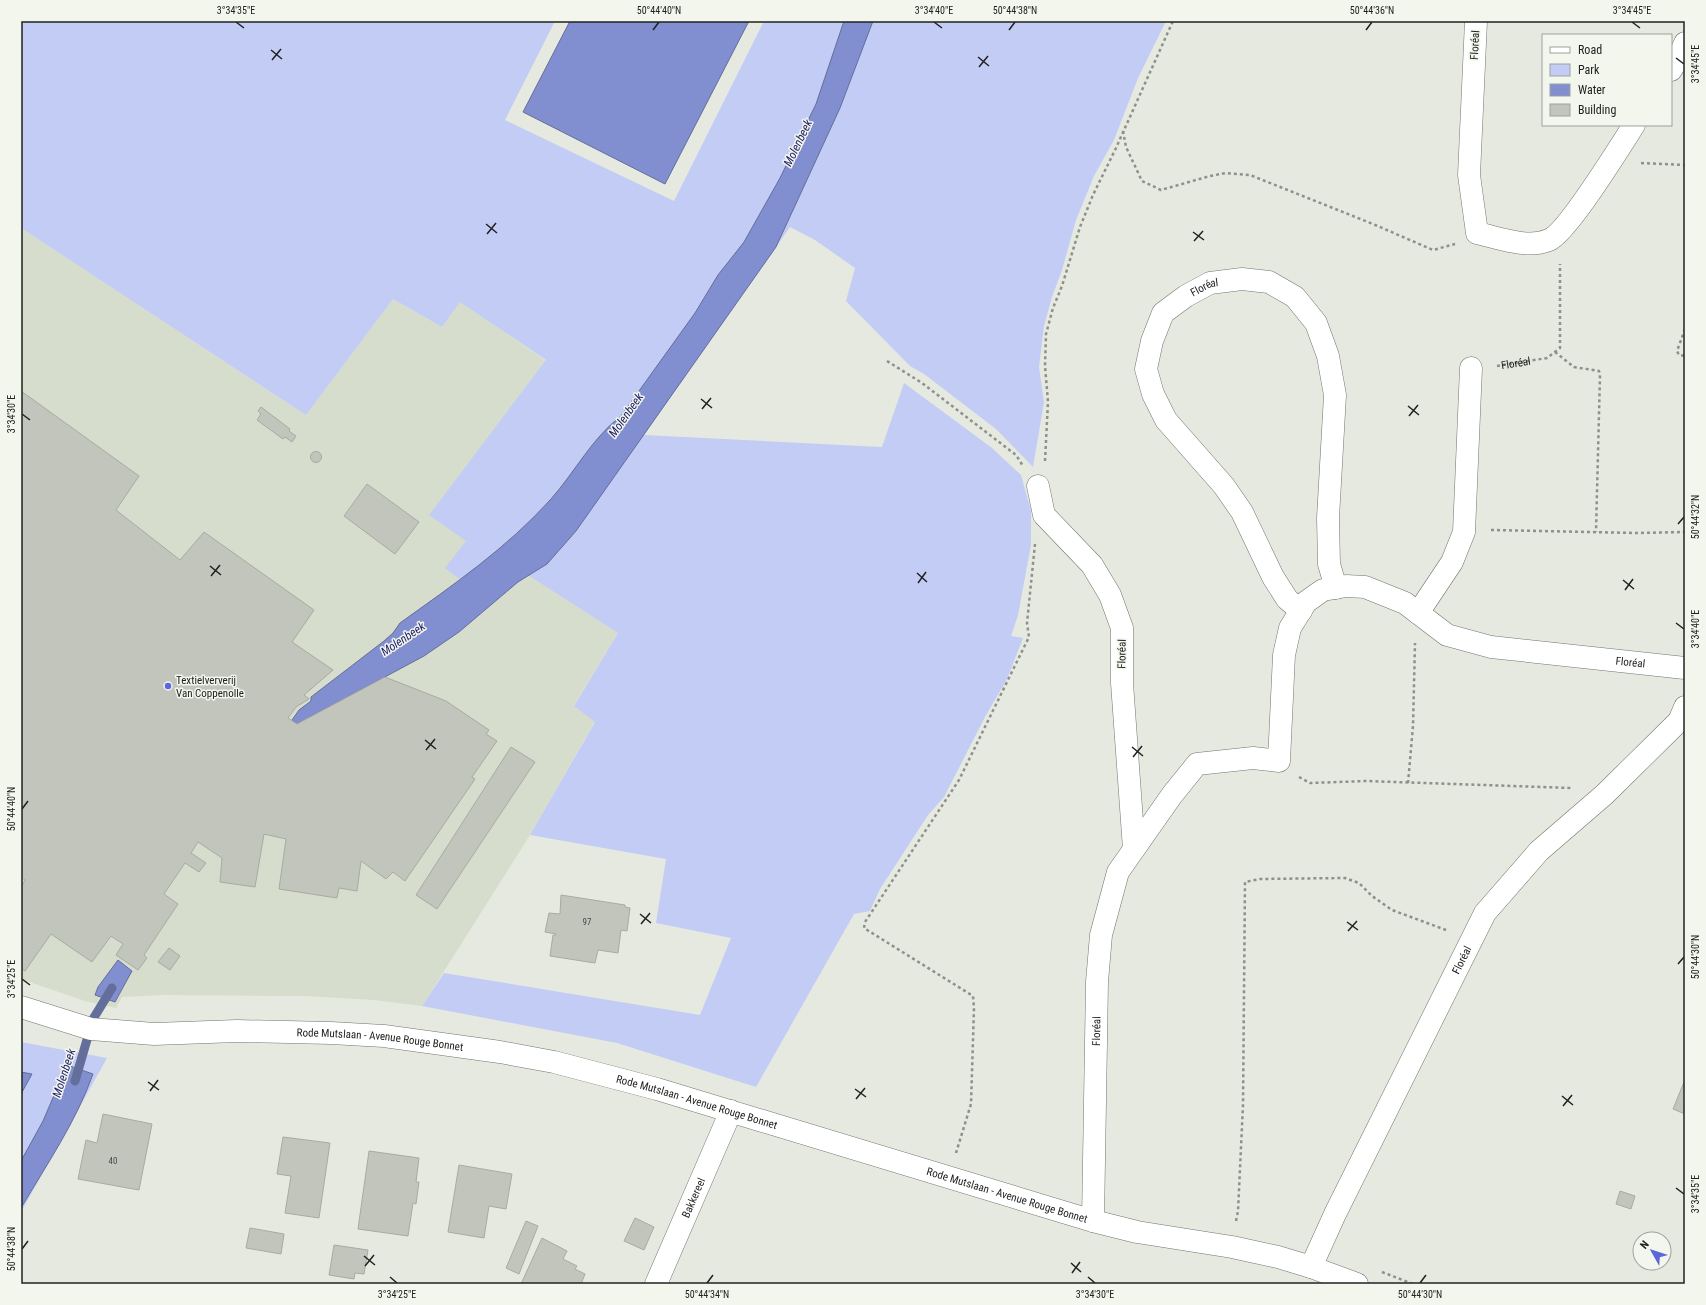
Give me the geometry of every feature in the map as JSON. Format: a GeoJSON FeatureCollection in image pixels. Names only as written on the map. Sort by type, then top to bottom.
{"type":"FeatureCollection","features":[{"type":"Feature","properties":{"kind":"street","name":"Floréal"},"geometry":{"type":"LineString","coordinates":[[1476,21],[1469,175],[1478,233]]}},
{"type":"Feature","properties":{"kind":"street"},"geometry":{"type":"LineString","coordinates":[[1672,68],[1685,43]]}},
{"type":"Feature","properties":{"kind":"street"},"geometry":{"type":"LineString","coordinates":[[1478,233],[1529,244],[1550,240],[1567,223],[1633,126]]}},
{"type":"Feature","properties":{"kind":"street","name":"Floréal"},"geometry":{"type":"LineString","coordinates":[[1301,611],[1287,599],[1273,577],[1242,512],[1224,486],[1166,420],[1153,394],[1146,369],[1152,341],[1163,313],[1186,296],[1210,283],[1242,279],[1269,282],[1295,297],[1316,323],[1328,356],[1335,395],[1328,518],[1329,564],[1336,588]]}},
{"type":"Feature","properties":{"kind":"street"},"geometry":{"type":"LineString","coordinates":[[1418,613],[1452,562],[1464,532],[1471,368]]}},
{"type":"Feature","properties":{"kind":"street"},"geometry":{"type":"LineString","coordinates":[[1038,486],[1044,515]]}},
{"type":"Feature","properties":{"kind":"street","name":"Floréal"},"geometry":{"type":"LineString","coordinates":[[1044,515],[1092,565],[1110,595],[1122,628],[1122,683],[1134,849]]}},
{"type":"Feature","properties":{"kind":"street","name":"Floréal"},"geometry":{"type":"LineString","coordinates":[[1093,1221],[1097,982],[1101,935],[1118,872],[1172,795],[1197,764],[1253,758],[1279,761],[1284,655],[1290,628],[1306,602],[1323,590],[1346,586],[1365,587],[1405,603],[1446,635],[1491,647],[1685,668]]}},
{"type":"Feature","properties":{"kind":"street","name":"Floréal"},"geometry":{"type":"LineString","coordinates":[[1311,1267],[1335,1214],[1486,913],[1539,850],[1605,794],[1678,721],[1685,707]]}},
{"type":"Feature","properties":{"kind":"street","name":"Rode Mutslaan - Avenue Rouge Bonnet"},"geometry":{"type":"LineString","coordinates":[[21,1007],[70,1024],[91,1029],[154,1034],[237,1031],[384,1036],[500,1052],[554,1062],[657,1089],[1093,1221],[1137,1232],[1232,1247],[1278,1257],[1358,1284]]}},
{"type":"Feature","properties":{"kind":"street","name":"Bakkereel"},"geometry":{"type":"LineString","coordinates":[[656,1284],[731,1111]]}},
{"type":"Feature","properties":{"kind":"path"},"geometry":{"type":"LineString","coordinates":[[1038,486],[1044,468],[1047,434],[1048,402],[1045,366],[1046,334],[1053,308],[1062,286],[1080,227],[1092,195],[1173,21]]}},
{"type":"Feature","properties":{"kind":"path"},"geometry":{"type":"LineString","coordinates":[[1123,130],[1126,147],[1142,181],[1161,190],[1226,173],[1250,175],[1373,224],[1433,250],[1451,246],[1478,233]]}},
{"type":"Feature","properties":{"kind":"path"},"geometry":{"type":"LineString","coordinates":[[1610,161],[1685,165]]}},
{"type":"Feature","properties":{"kind":"path"},"geometry":{"type":"LineString","coordinates":[[1550,240],[1560,261],[1560,348],[1555,352],[1574,367],[1599,371],[1600,374],[1596,532]]}},
{"type":"Feature","properties":{"kind":"path"},"geometry":{"type":"LineString","coordinates":[[1685,329],[1677,351],[1679,355],[1685,356]]}},
{"type":"Feature","properties":{"kind":"path","name":"Floréal"},"geometry":{"type":"LineString","coordinates":[[1471,368],[1504,366],[1546,358],[1555,352]]}},
{"type":"Feature","properties":{"kind":"path"},"geometry":{"type":"LineString","coordinates":[[888,361],[922,383],[1016,455],[1038,486]]}},
{"type":"Feature","properties":{"kind":"path"},"geometry":{"type":"LineString","coordinates":[[948,1177],[971,1104],[974,1008],[973,996],[864,928],[865,922],[959,780],[1029,637],[1027,624],[1032,564],[1037,533],[1044,515]]}},
{"type":"Feature","properties":{"kind":"path"},"geometry":{"type":"LineString","coordinates":[[1464,532],[1487,530],[1685,532]]}},
{"type":"Feature","properties":{"kind":"path"},"geometry":{"type":"LineString","coordinates":[[1408,783],[1413,726],[1414,655],[1418,613]]}},
{"type":"Feature","properties":{"kind":"path"},"geometry":{"type":"LineString","coordinates":[[1279,761],[1292,773],[1310,783],[1366,781],[1583,788],[1605,794]]}},
{"type":"Feature","properties":{"kind":"path"},"geometry":{"type":"LineString","coordinates":[[1232,1247],[1238,1211],[1243,1105],[1245,882],[1260,879],[1345,878],[1359,883],[1372,896],[1392,910],[1472,940]]}},
{"type":"Feature","properties":{"kind":"shaded area"},"geometry":{"type":"Polygon","coordinates":[[[21,228],[306,415],[393,299],[442,327],[460,301],[546,361],[429,515],[514,565],[618,633],[574,705],[595,721],[530,835],[422,1006],[374,1000],[305,996],[163,995],[122,997],[116,1008],[85,1001],[21,979],[21,228]]]}},
{"type":"Feature","properties":{"kind":"green space"},"geometry":{"type":"Polygon","coordinates":[[[21,21],[555,21],[505,120],[674,201],[764,21],[1166,21],[1138,78],[1114,140],[1094,176],[1076,220],[1062,270],[1052,297],[1044,326],[1039,367],[1044,402],[1033,467],[996,429],[924,374],[910,366],[846,301],[855,268],[815,240],[790,227],[644,435],[882,447],[904,383],[992,448],[1021,475],[1031,511],[1031,545],[1018,615],[1011,636],[1023,638],[1007,679],[985,717],[944,797],[928,815],[880,889],[870,911],[854,914],[756,1087],[617,1043],[422,1006],[444,973],[700,1015],[731,938],[656,923],[666,859],[530,835],[595,722],[574,706],[618,633],[514,566],[479,594],[445,568],[466,541],[429,515],[546,360],[460,302],[442,327],[393,299],[306,415],[21,228],[21,21]]]}},
{"type":"Feature","properties":{"kind":"green space"},"geometry":{"type":"Polygon","coordinates":[[[21,1042],[107,1058],[21,1212],[21,1042]]]}},
{"type":"Feature","properties":{"kind":"water"},"geometry":{"type":"Polygon","coordinates":[[[570,21],[749,21],[665,184],[523,112],[570,21]]]}},
{"type":"Feature","properties":{"kind":"water"},"geometry":{"type":"Polygon","coordinates":[[[844,21],[873,21],[840,108],[776,247],[576,531],[547,564],[518,582],[459,632],[424,656],[297,724],[292,720],[299,710],[311,701],[311,697],[384,641],[393,633],[400,623],[498,550],[534,517],[560,489],[601,434],[621,416],[695,313],[718,275],[744,242],[780,178],[816,104],[844,21]]]}},
{"type":"Feature","properties":{"kind":"water"},"geometry":{"type":"Polygon","coordinates":[[[118,960],[132,971],[115,1002],[95,995],[98,987],[118,960]]]}},
{"type":"Feature","properties":{"kind":"water"},"geometry":{"type":"Polygon","coordinates":[[[67,1065],[93,1074],[70,1126],[21,1208],[21,1161],[43,1121],[67,1065]]]}},
{"type":"Feature","properties":{"kind":"water"},"geometry":{"type":"Polygon","coordinates":[[[21,1072],[32,1074],[21,1094],[21,1072]]]}},
{"type":"Feature","properties":{"kind":"building","name":"Textielververij Van Coppenolle"},"geometry":{"type":"Polygon","coordinates":[[[21,391],[139,476],[116,510],[180,560],[204,532],[314,610],[292,642],[333,670],[304,695],[309,699],[296,707],[288,718],[297,724],[385,677],[446,701],[489,730],[486,734],[497,741],[472,777],[475,779],[405,881],[393,872],[386,879],[361,861],[357,891],[339,888],[337,898],[279,889],[286,839],[264,834],[255,887],[220,882],[222,858],[198,842],[191,853],[206,863],[199,872],[185,863],[164,894],[178,904],[144,955],[147,958],[138,970],[116,955],[123,944],[111,936],[92,962],[51,934],[25,971],[21,968],[21,887],[25,880],[21,877],[21,391]]]}},
{"type":"Feature","properties":{"kind":"building"},"geometry":{"type":"Polygon","coordinates":[[[261,407],[290,429],[289,431],[296,436],[292,442],[285,437],[283,439],[257,420],[261,414],[258,411],[261,407]]]}},
{"type":"Feature","properties":{"kind":"building"},"geometry":{"type":"Polygon","coordinates":[[[316,451],[320,453],[322,457],[320,461],[316,463],[312,461],[310,457],[312,453],[316,451]]]}},
{"type":"Feature","properties":{"kind":"building"},"geometry":{"type":"Polygon","coordinates":[[[367,484],[419,522],[395,554],[344,516],[367,484]]]}},
{"type":"Feature","properties":{"kind":"building"},"geometry":{"type":"Polygon","coordinates":[[[511,747],[535,762],[437,909],[416,895],[511,747]]]}},
{"type":"Feature","properties":{"kind":"building"},"geometry":{"type":"Polygon","coordinates":[[[561,895],[625,905],[625,907],[630,908],[627,931],[621,930],[618,953],[598,950],[595,963],[550,956],[553,935],[556,934],[545,932],[549,913],[560,914],[561,895]]]}},
{"type":"Feature","properties":{"kind":"building"},"geometry":{"type":"Polygon","coordinates":[[[169,948],[180,956],[170,970],[158,962],[169,948]]]}},
{"type":"Feature","properties":{"kind":"building"},"geometry":{"type":"Polygon","coordinates":[[[1685,1082],[1685,1114],[1673,1109],[1685,1082]]]}},
{"type":"Feature","properties":{"kind":"building"},"geometry":{"type":"Polygon","coordinates":[[[103,1114],[152,1124],[139,1190],[78,1179],[86,1140],[97,1143],[103,1114]]]}},
{"type":"Feature","properties":{"kind":"building"},"geometry":{"type":"Polygon","coordinates":[[[283,1137],[330,1143],[319,1218],[285,1213],[291,1176],[277,1174],[283,1137]]]}},
{"type":"Feature","properties":{"kind":"building"},"geometry":{"type":"Polygon","coordinates":[[[369,1151],[419,1158],[416,1182],[419,1182],[416,1204],[413,1203],[408,1236],[358,1229],[369,1151]]]}},
{"type":"Feature","properties":{"kind":"building"},"geometry":{"type":"Polygon","coordinates":[[[459,1165],[512,1174],[506,1209],[489,1206],[484,1238],[448,1232],[459,1165]]]}},
{"type":"Feature","properties":{"kind":"building"},"geometry":{"type":"Polygon","coordinates":[[[1620,1191],[1635,1196],[1631,1209],[1616,1204],[1620,1191]]]}},
{"type":"Feature","properties":{"kind":"building"},"geometry":{"type":"Polygon","coordinates":[[[635,1218],[654,1227],[644,1250],[624,1241],[635,1218]]]}},
{"type":"Feature","properties":{"kind":"building"},"geometry":{"type":"Polygon","coordinates":[[[526,1221],[538,1226],[519,1274],[506,1268],[526,1221]]]}},
{"type":"Feature","properties":{"kind":"building"},"geometry":{"type":"Polygon","coordinates":[[[250,1228],[284,1234],[281,1254],[246,1248],[250,1228]]]}},
{"type":"Feature","properties":{"kind":"building"},"geometry":{"type":"Polygon","coordinates":[[[542,1238],[567,1251],[563,1259],[577,1266],[575,1269],[585,1274],[581,1284],[521,1284],[542,1238]]]}},
{"type":"Feature","properties":{"kind":"building"},"geometry":{"type":"Polygon","coordinates":[[[334,1245],[368,1250],[364,1274],[355,1273],[354,1279],[329,1275],[334,1245]]]}},
{"type":"Feature","properties":{"kind":"waterway","name":"Molenbeek"},"geometry":{"type":"LineString","coordinates":[[75,1081],[93,1019],[112,988]]}},
{"type":"Feature","properties":{"kind":"place","name":"Textielververij Van Coppenolle"},"geometry":{"type":"Point","coordinates":[168,686]}}]}
